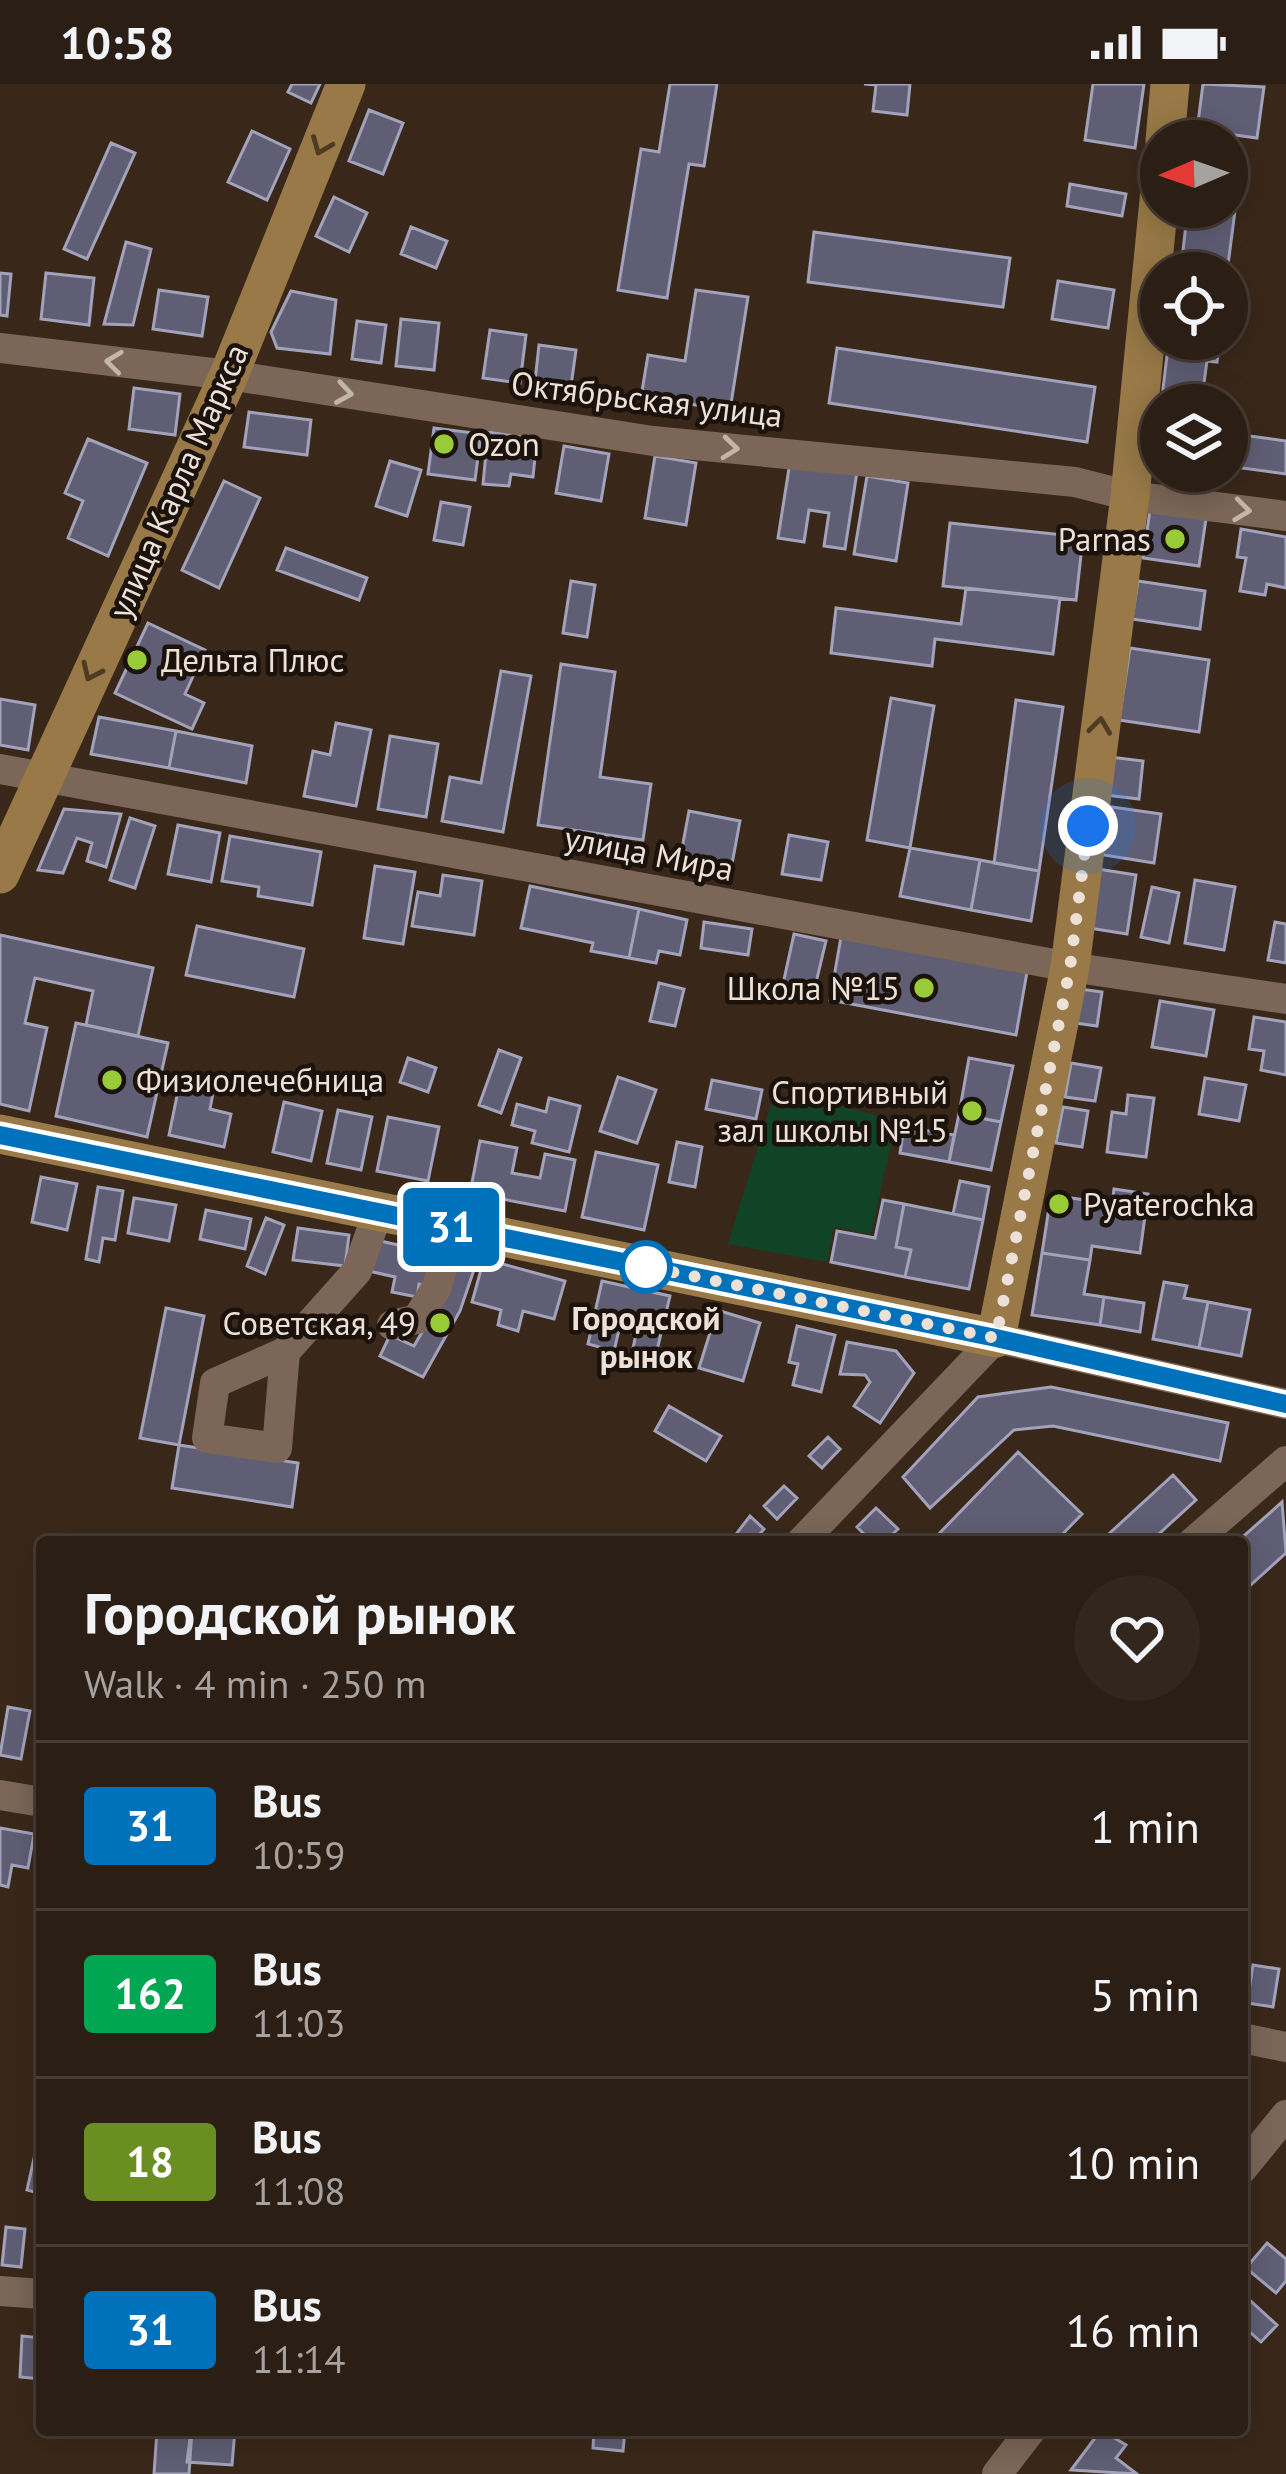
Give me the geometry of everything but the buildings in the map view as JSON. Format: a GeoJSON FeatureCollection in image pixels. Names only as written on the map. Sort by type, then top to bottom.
{"type":"FeatureCollection","features":[{"type":"Feature","properties":{"kind":"main road","name":"улица Карла Маркса"},"geometry":{"type":"LineString","coordinates":[[0,874],[229,375],[346,84]]}},
{"type":"Feature","properties":{"kind":"main road"},"geometry":{"type":"LineString","coordinates":[[1167,120],[1171,84]]}},
{"type":"Feature","properties":{"kind":"main road"},"geometry":{"type":"LineString","coordinates":[[0,1135],[996,1338],[1070,968],[1130,496],[1156,228]]}},
{"type":"Feature","properties":{"kind":"street","name":"Октябрьская улица"},"geometry":{"type":"LineString","coordinates":[[0,348],[229,375],[653,440],[1075,482],[1130,496],[1286,516]]}},
{"type":"Feature","properties":{"kind":"street","name":"улица Мира"},"geometry":{"type":"LineString","coordinates":[[0,769],[1070,968],[1286,999]]}},
{"type":"Feature","properties":{"kind":"street"},"geometry":{"type":"LineString","coordinates":[[285,1352],[357,1271],[377,1212]]}},
{"type":"Feature","properties":{"kind":"street"},"geometry":{"type":"LineString","coordinates":[[392,1325],[417,1318],[437,1287],[453,1227]]}},
{"type":"Feature","properties":{"kind":"street"},"geometry":{"type":"LineString","coordinates":[[807,1536],[996,1338],[1286,1404]]}},
{"type":"Feature","properties":{"kind":"street"},"geometry":{"type":"LineString","coordinates":[[1200,1536],[1286,1461]]}},
{"type":"Feature","properties":{"kind":"street"},"geometry":{"type":"LineString","coordinates":[[0,1795],[36,1801]]}},
{"type":"Feature","properties":{"kind":"street"},"geometry":{"type":"LineString","coordinates":[[1248,2039],[1286,2047]]}},
{"type":"Feature","properties":{"kind":"street"},"geometry":{"type":"LineString","coordinates":[[1248,2162],[1286,2115]]}},
{"type":"Feature","properties":{"kind":"street"},"geometry":{"type":"LineString","coordinates":[[0,2291],[36,2294]]}},
{"type":"Feature","properties":{"kind":"street"},"geometry":{"type":"LineString","coordinates":[[997,2474],[1026,2436]]}},
{"type":"Feature","properties":{"kind":"green space"},"geometry":{"type":"Polygon","coordinates":[[[807,1096],[896,1121],[871,1234],[834,1227],[827,1262],[728,1244],[773,1098],[804,1104],[807,1096]]]}},
{"type":"Feature","properties":{"kind":"bus line","name":"31"},"geometry":{"type":"LineString","coordinates":[[0,1135],[996,1338],[1286,1404]]}},
{"type":"Feature","properties":{"kind":"place","name":"Ozon"},"geometry":{"type":"Point","coordinates":[444,444]}},
{"type":"Feature","properties":{"kind":"place","name":"Parnas"},"geometry":{"type":"Point","coordinates":[1175,539]}},
{"type":"Feature","properties":{"kind":"place","name":"Дельта Плюс"},"geometry":{"type":"Point","coordinates":[137,660]}},
{"type":"Feature","properties":{"kind":"place","name":"Школа №15"},"geometry":{"type":"Point","coordinates":[924,988]}},
{"type":"Feature","properties":{"kind":"place","name":"Физиолечебница"},"geometry":{"type":"Point","coordinates":[112,1080]}},
{"type":"Feature","properties":{"kind":"place","name":"Спортивный зал школы №15"},"geometry":{"type":"Point","coordinates":[972,1111]}},
{"type":"Feature","properties":{"kind":"place","name":"Pyaterochka"},"geometry":{"type":"Point","coordinates":[1059,1204]}},
{"type":"Feature","properties":{"kind":"place","name":"Городской рынок"},"geometry":{"type":"Point","coordinates":[646,1267]}},
{"type":"Feature","properties":{"kind":"place","name":"Советская, 49"},"geometry":{"type":"Point","coordinates":[440,1323]}},
{"type":"Feature","properties":{"kind":"route"},"geometry":{"type":"LineString","coordinates":[[646,1267],[628,1263],[996,1338],[1070,968],[1088,826]]}}]}
